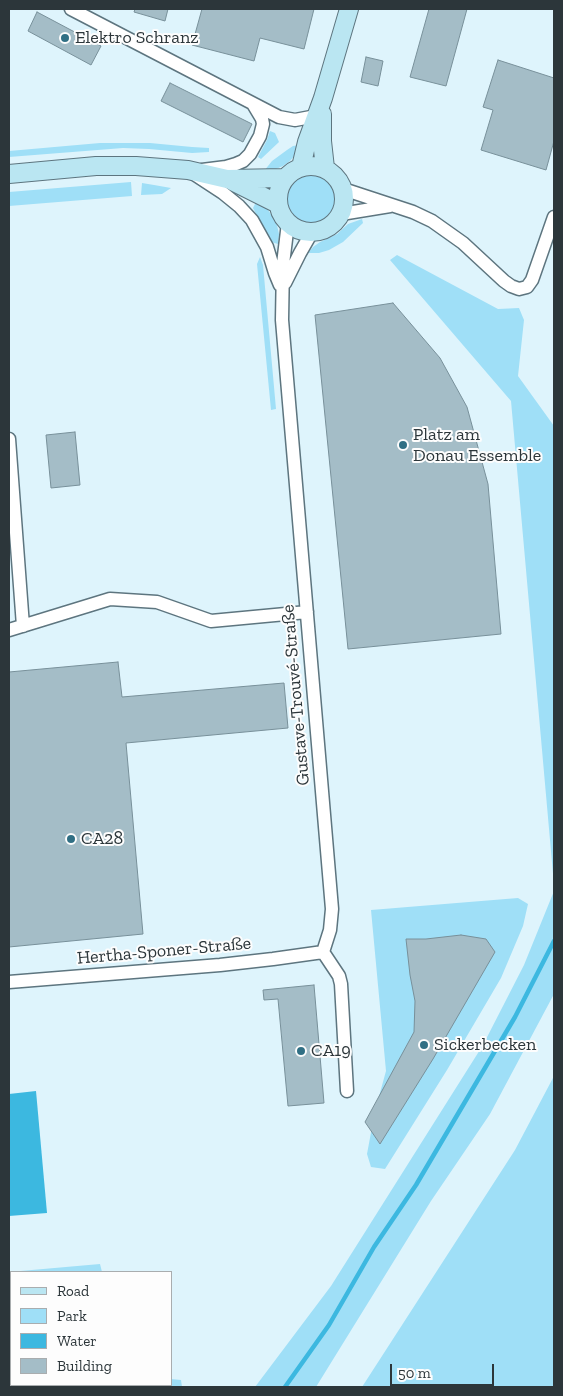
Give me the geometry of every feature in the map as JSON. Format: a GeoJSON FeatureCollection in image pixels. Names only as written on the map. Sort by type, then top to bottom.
{"type":"FeatureCollection","features":[{"type":"Feature","properties":{"kind":"street"},"geometry":{"type":"LineString","coordinates":[[71,9],[279,117],[290,120],[302,120],[316,116]]}},
{"type":"Feature","properties":{"kind":"street"},"geometry":{"type":"LineString","coordinates":[[301,167],[307,142],[323,98],[349,9]]}},
{"type":"Feature","properties":{"kind":"street"},"geometry":{"type":"LineString","coordinates":[[323,98],[321,125],[325,168]]}},
{"type":"Feature","properties":{"kind":"street"},"geometry":{"type":"LineString","coordinates":[[188,170],[226,167],[243,160],[250,154],[260,136],[263,124],[253,104]]}},
{"type":"Feature","properties":{"kind":"street"},"geometry":{"type":"LineString","coordinates":[[309,165],[325,168],[336,176],[343,189],[345,197],[341,214],[329,227],[321,231],[312,232],[295,228],[288,223],[280,211],[278,195],[280,186],[292,171],[301,167],[309,165]]}},
{"type":"Feature","properties":{"kind":"street"},"geometry":{"type":"LineString","coordinates":[[9,174],[96,166],[150,166],[188,170],[227,178],[285,178]]}},
{"type":"Feature","properties":{"kind":"street","name":"Gustave-Trouvé-Straße"},"geometry":{"type":"LineString","coordinates":[[188,170],[228,197],[252,220],[266,246],[282,290]]}},
{"type":"Feature","properties":{"kind":"street"},"geometry":{"type":"LineString","coordinates":[[227,178],[278,204]]}},
{"type":"Feature","properties":{"kind":"street"},"geometry":{"type":"LineString","coordinates":[[343,189],[413,212],[432,221],[463,243],[511,286],[519,289],[527,287],[532,280],[554,217]]}},
{"type":"Feature","properties":{"kind":"street"},"geometry":{"type":"LineString","coordinates":[[341,214],[393,206]]}},
{"type":"Feature","properties":{"kind":"street","name":"Gustave-Trouvé-Straße"},"geometry":{"type":"LineString","coordinates":[[288,223],[283,264],[282,320],[332,909],[330,930],[323,952]]}},
{"type":"Feature","properties":{"kind":"street","name":"Gustave-Trouvé-Straße"},"geometry":{"type":"LineString","coordinates":[[282,290],[290,271],[312,232]]}},
{"type":"Feature","properties":{"kind":"street"},"geometry":{"type":"LineString","coordinates":[[9,439],[23,626]]}},
{"type":"Feature","properties":{"kind":"street"},"geometry":{"type":"LineString","coordinates":[[9,630],[110,599],[157,602],[211,621],[307,612]]}},
{"type":"Feature","properties":{"kind":"street"},"geometry":{"type":"LineString","coordinates":[[323,952],[339,976],[341,984],[347,1091]]}},
{"type":"Feature","properties":{"kind":"street","name":"Hertha-Sponer-Straße"},"geometry":{"type":"LineString","coordinates":[[9,982],[273,960],[323,952]]}},
{"type":"Feature","properties":{"kind":"green space"},"geometry":{"type":"Polygon","coordinates":[[[270,131],[275,133],[279,142],[261,159],[258,157],[270,131]]]}},
{"type":"Feature","properties":{"kind":"green space"},"geometry":{"type":"Polygon","coordinates":[[[100,143],[150,143],[209,148],[209,152],[192,153],[123,148],[9,157],[9,151],[100,143]]]}},
{"type":"Feature","properties":{"kind":"green space"},"geometry":{"type":"Polygon","coordinates":[[[299,145],[296,154],[290,161],[276,169],[264,171],[272,161],[293,146],[299,145]]]}},
{"type":"Feature","properties":{"kind":"green space"},"geometry":{"type":"Polygon","coordinates":[[[312,173],[322,175],[330,180],[335,188],[337,198],[335,208],[330,216],[322,221],[312,223],[302,221],[294,216],[289,208],[287,198],[289,188],[294,180],[302,175],[312,173]]]}},
{"type":"Feature","properties":{"kind":"green space"},"geometry":{"type":"Polygon","coordinates":[[[131,182],[132,196],[9,206],[9,192],[131,182]]]}},
{"type":"Feature","properties":{"kind":"green space"},"geometry":{"type":"Polygon","coordinates":[[[142,183],[171,188],[162,194],[141,195],[142,183]]]}},
{"type":"Feature","properties":{"kind":"green space"},"geometry":{"type":"Polygon","coordinates":[[[257,200],[268,210],[277,225],[279,234],[278,244],[271,242],[253,208],[257,200]]]}},
{"type":"Feature","properties":{"kind":"green space"},"geometry":{"type":"Polygon","coordinates":[[[362,219],[363,223],[343,242],[329,250],[319,253],[308,253],[313,247],[337,234],[348,224],[362,219]]]}},
{"type":"Feature","properties":{"kind":"green space"},"geometry":{"type":"Polygon","coordinates":[[[397,255],[498,309],[519,308],[524,320],[518,376],[554,426],[554,885],[511,401],[390,260],[397,255]]]}},
{"type":"Feature","properties":{"kind":"green space"},"geometry":{"type":"Polygon","coordinates":[[[260,257],[263,265],[276,409],[271,410],[257,264],[260,257]]]}},
{"type":"Feature","properties":{"kind":"green space"},"geometry":{"type":"Polygon","coordinates":[[[554,891],[554,994],[490,1114],[431,1201],[316,1387],[255,1387],[331,1286],[483,1045],[524,965],[554,891]]]}},
{"type":"Feature","properties":{"kind":"green space"},"geometry":{"type":"Polygon","coordinates":[[[518,898],[528,904],[523,926],[501,978],[447,1070],[385,1169],[371,1167],[367,1154],[375,1111],[386,1071],[371,910],[518,898]]]}},
{"type":"Feature","properties":{"kind":"green space"},"geometry":{"type":"Polygon","coordinates":[[[554,1076],[554,1387],[362,1387],[515,1150],[554,1076]]]}},
{"type":"Feature","properties":{"kind":"green space"},"geometry":{"type":"Polygon","coordinates":[[[100,1264],[102,1271],[20,1271],[100,1264]]]}},
{"type":"Feature","properties":{"kind":"green space"},"geometry":{"type":"Polygon","coordinates":[[[9,1272],[10,1386],[172,1386],[172,1379],[181,1380],[182,1387],[9,1387],[9,1272]]]}},
{"type":"Feature","properties":{"kind":"water"},"geometry":{"type":"Polygon","coordinates":[[[36,1091],[47,1213],[9,1216],[9,1094],[36,1091]]]}},
{"type":"Feature","properties":{"kind":"building"},"geometry":{"type":"Polygon","coordinates":[[[135,9],[168,9],[165,21],[134,12],[135,9]]]}},
{"type":"Feature","properties":{"kind":"building"},"geometry":{"type":"Polygon","coordinates":[[[202,9],[314,9],[304,49],[260,38],[254,61],[192,45],[202,9]]]}},
{"type":"Feature","properties":{"kind":"building"},"geometry":{"type":"Polygon","coordinates":[[[429,9],[467,9],[446,86],[410,77],[429,9]]]}},
{"type":"Feature","properties":{"kind":"building","name":"Elektro Schranz"},"geometry":{"type":"Polygon","coordinates":[[[37,12],[101,46],[91,65],[28,31],[37,12]]]}},
{"type":"Feature","properties":{"kind":"building"},"geometry":{"type":"Polygon","coordinates":[[[366,57],[383,61],[378,86],[361,82],[366,57]]]}},
{"type":"Feature","properties":{"kind":"building"},"geometry":{"type":"Polygon","coordinates":[[[498,60],[554,78],[554,141],[546,170],[481,150],[493,110],[483,107],[498,60]]]}},
{"type":"Feature","properties":{"kind":"building"},"geometry":{"type":"Polygon","coordinates":[[[170,83],[252,124],[243,142],[161,101],[170,83]]]}},
{"type":"Feature","properties":{"kind":"building","name":"Platz am Donau Essemble"},"geometry":{"type":"Polygon","coordinates":[[[393,303],[440,358],[467,407],[488,484],[501,634],[348,649],[315,315],[393,303]]]}},
{"type":"Feature","properties":{"kind":"building"},"geometry":{"type":"Polygon","coordinates":[[[75,432],[80,485],[51,488],[46,435],[75,432]]]}},
{"type":"Feature","properties":{"kind":"building","name":"CA28"},"geometry":{"type":"Polygon","coordinates":[[[118,662],[122,697],[284,683],[288,728],[126,743],[143,934],[9,947],[9,672],[118,662]]]}},
{"type":"Feature","properties":{"kind":"building","name":"Sickerbecken"},"geometry":{"type":"Polygon","coordinates":[[[461,935],[486,939],[495,952],[433,1059],[380,1144],[365,1122],[414,1032],[415,1001],[406,939],[461,935]]]}},
{"type":"Feature","properties":{"kind":"building","name":"CA19"},"geometry":{"type":"Polygon","coordinates":[[[314,985],[324,1103],[288,1106],[278,999],[264,1000],[263,990],[314,985]]]}},
{"type":"Feature","properties":{"kind":"waterway"},"geometry":{"type":"LineString","coordinates":[[285,1387],[329,1325],[374,1247],[416,1185],[515,1017],[554,941]]}},
{"type":"Feature","properties":{"kind":"place","name":"Elektro Schranz"},"geometry":{"type":"Point","coordinates":[65,38]}},
{"type":"Feature","properties":{"kind":"place","name":"Platz am Donau Essemble"},"geometry":{"type":"Point","coordinates":[403,445]}},
{"type":"Feature","properties":{"kind":"place","name":"CA28"},"geometry":{"type":"Point","coordinates":[71,839]}},
{"type":"Feature","properties":{"kind":"place","name":"Sickerbecken"},"geometry":{"type":"Point","coordinates":[424,1045]}},
{"type":"Feature","properties":{"kind":"place","name":"CA19"},"geometry":{"type":"Point","coordinates":[301,1051]}}]}
